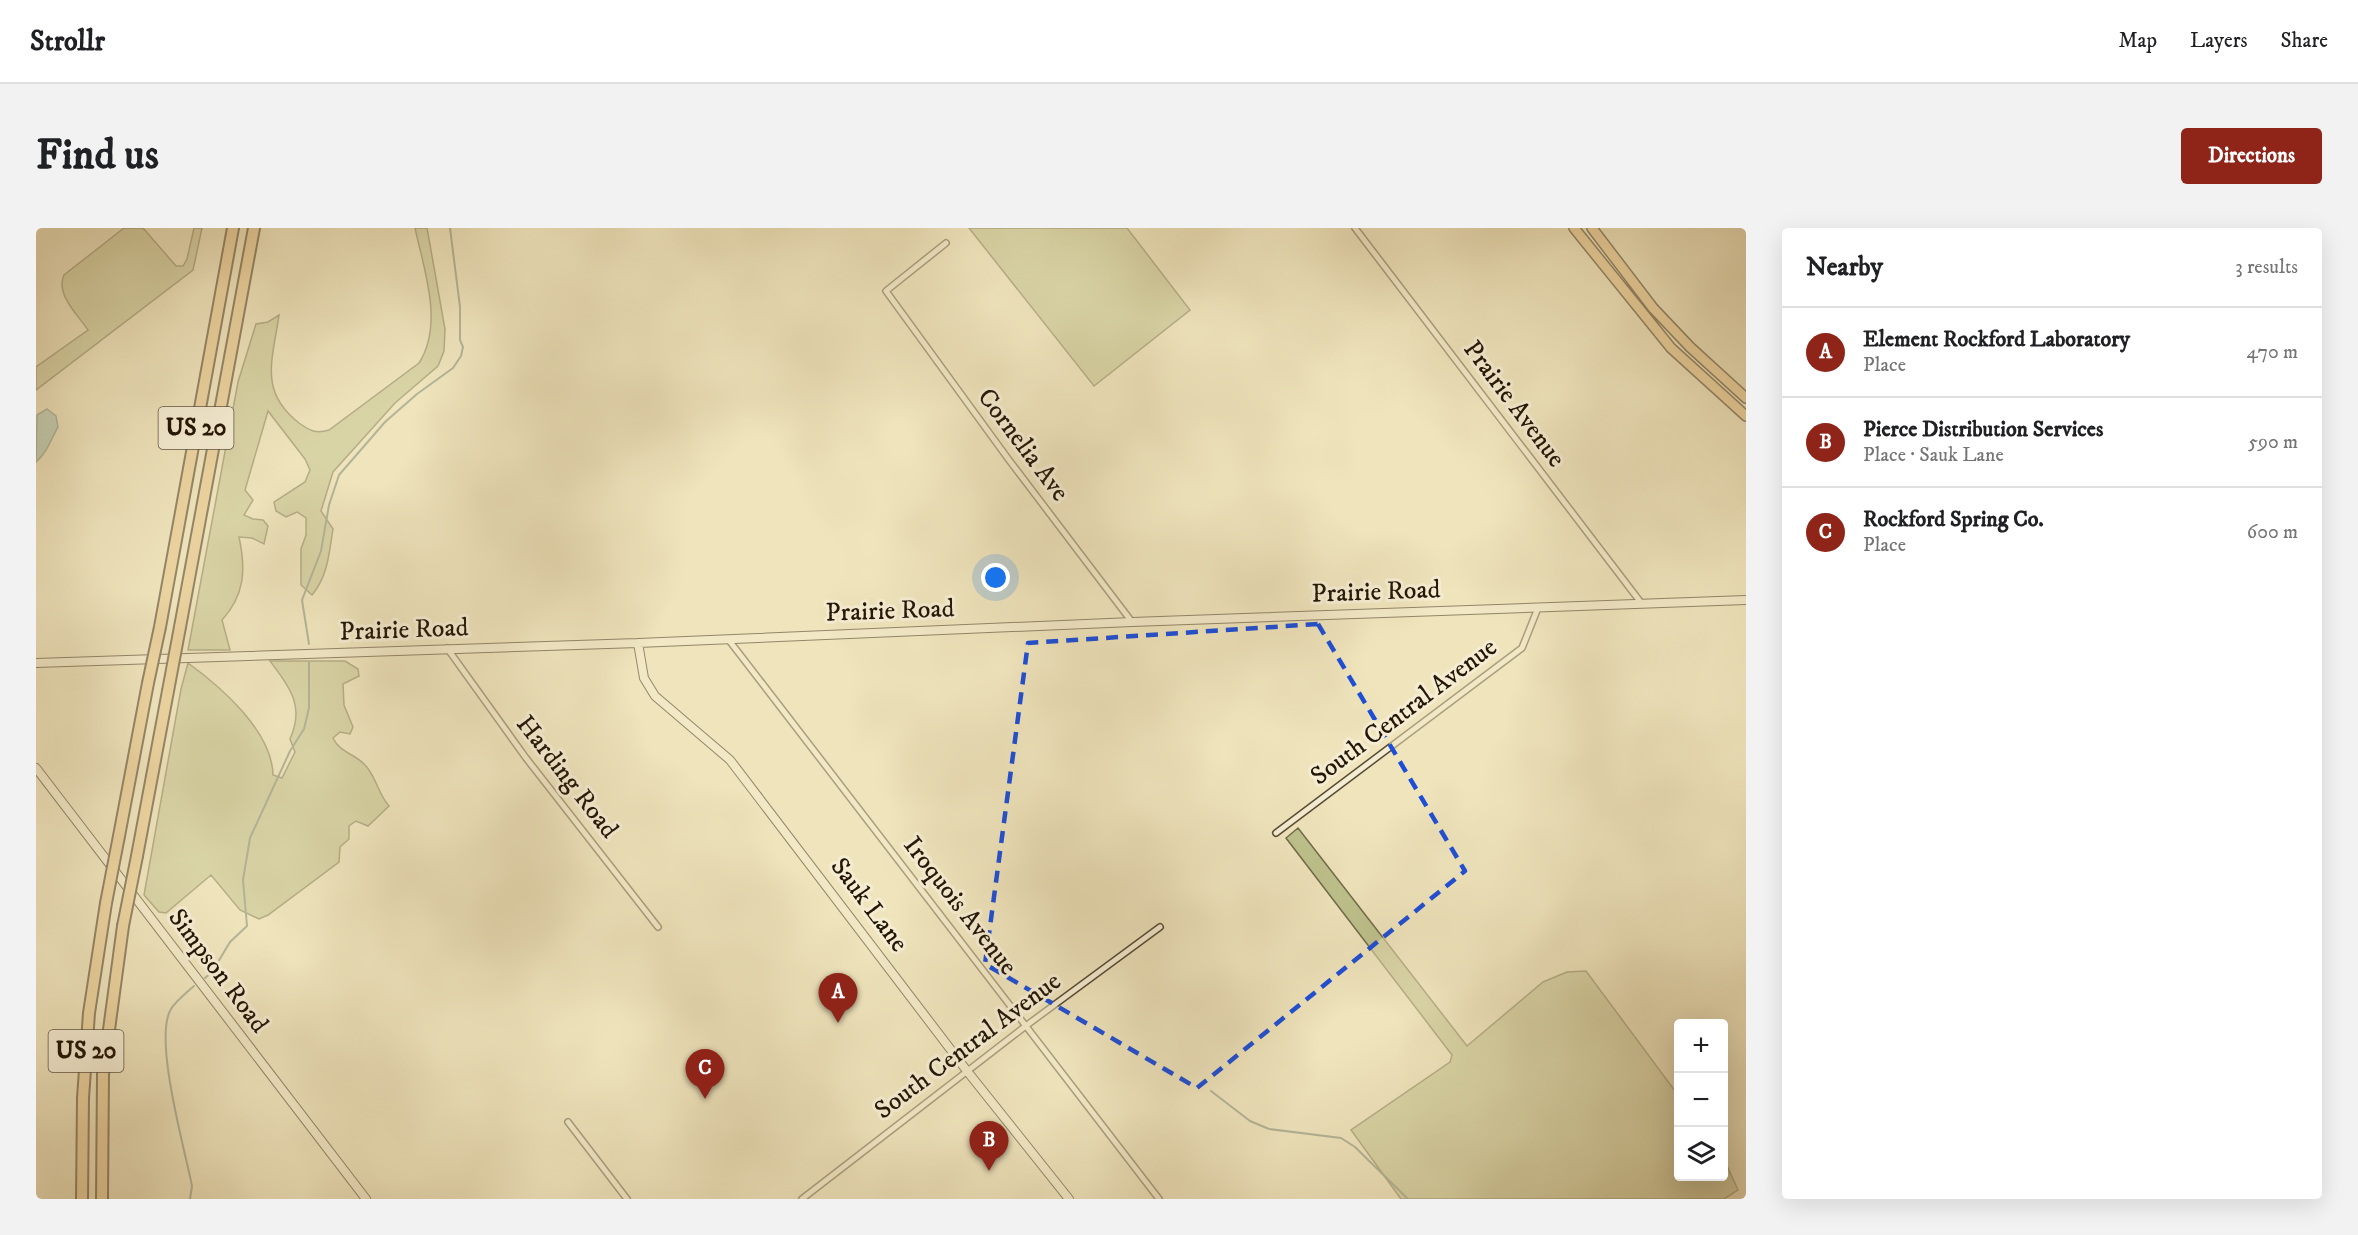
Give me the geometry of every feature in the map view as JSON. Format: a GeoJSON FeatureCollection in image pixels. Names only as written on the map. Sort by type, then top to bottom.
{"type":"FeatureCollection","features":[{"type":"Feature","properties":{"kind":"highway","name":"US 20"},"geometry":{"type":"LineString","coordinates":[[82,1199],[83,1098],[89,1013],[106,903],[160,627],[233,228]]}},
{"type":"Feature","properties":{"kind":"highway","name":"US 20"},"geometry":{"type":"LineString","coordinates":[[102,1199],[103,1074],[123,926],[254,228]]}},
{"type":"Feature","properties":{"kind":"main road"},"geometry":{"type":"LineString","coordinates":[[1574,228],[1671,348],[1746,416]]}},
{"type":"Feature","properties":{"kind":"main road"},"geometry":{"type":"LineString","coordinates":[[1592,228],[1653,308],[1690,347],[1746,398]]}},
{"type":"Feature","properties":{"kind":"street","name":"Prairie Avenue"},"geometry":{"type":"LineString","coordinates":[[1355,228],[1642,604]]}},
{"type":"Feature","properties":{"kind":"street","name":"Cornelia Ave"},"geometry":{"type":"LineString","coordinates":[[946,243],[886,291],[1009,460],[1132,621]]}},
{"type":"Feature","properties":{"kind":"street","name":"Prairie Road"},"geometry":{"type":"LineString","coordinates":[[36,663],[638,643],[1132,621],[1746,600]]}},
{"type":"Feature","properties":{"kind":"street","name":"South Central Avenue"},"geometry":{"type":"LineString","coordinates":[[1276,833],[1522,648],[1538,608]]}},
{"type":"Feature","properties":{"kind":"street","name":"Iroquois Avenue"},"geometry":{"type":"LineString","coordinates":[[727,639],[1159,1199]]}},
{"type":"Feature","properties":{"kind":"street","name":"Sauk Lane"},"geometry":{"type":"LineString","coordinates":[[638,643],[644,678],[655,696],[730,760],[967,1071],[1069,1199]]}},
{"type":"Feature","properties":{"kind":"street","name":"Harding Road"},"geometry":{"type":"LineString","coordinates":[[447,648],[526,758],[658,927]]}},
{"type":"Feature","properties":{"kind":"street","name":"Simpson Road"},"geometry":{"type":"LineString","coordinates":[[36,768],[366,1199]]}},
{"type":"Feature","properties":{"kind":"street","name":"South Central Avenue"},"geometry":{"type":"LineString","coordinates":[[802,1199],[1027,1025],[1160,927]]}},
{"type":"Feature","properties":{"kind":"street"},"geometry":{"type":"LineString","coordinates":[[568,1122],[627,1199]]}},
{"type":"Feature","properties":{"kind":"highlighted area"},"geometry":{"type":"Polygon","coordinates":[[[1318,624],[1465,871],[1197,1088],[985,964],[1028,643],[1318,624]]]}},
{"type":"Feature","properties":{"kind":"green space"},"geometry":{"type":"Polygon","coordinates":[[[124,228],[143,228],[176,266],[183,266],[187,259],[194,228],[202,228],[193,270],[36,390],[36,367],[88,330],[65,297],[62,282],[64,275],[124,228]]]}},
{"type":"Feature","properties":{"kind":"green space"},"geometry":{"type":"Polygon","coordinates":[[[415,228],[427,228],[445,329],[444,351],[438,366],[395,403],[333,472],[321,511],[333,529],[329,555],[325,572],[312,595],[301,585],[301,549],[306,535],[306,518],[297,512],[286,517],[276,511],[274,502],[305,482],[310,470],[305,459],[268,411],[245,490],[253,500],[244,515],[263,520],[268,526],[264,544],[252,538],[239,537],[243,560],[242,581],[230,611],[222,620],[230,650],[188,650],[238,382],[256,324],[268,322],[279,315],[271,374],[278,399],[286,411],[306,428],[317,432],[329,430],[419,363],[426,348],[430,331],[430,297],[415,228]]]}},
{"type":"Feature","properties":{"kind":"green space"},"geometry":{"type":"Polygon","coordinates":[[[969,228],[1127,228],[1190,310],[1094,386],[969,228]]]}},
{"type":"Feature","properties":{"kind":"green space"},"geometry":{"type":"Polygon","coordinates":[[[270,661],[345,661],[358,669],[359,676],[343,684],[344,705],[353,727],[350,734],[340,732],[333,738],[339,747],[369,769],[389,806],[368,826],[356,821],[349,826],[349,839],[340,847],[339,862],[268,915],[259,919],[240,910],[211,875],[166,913],[159,912],[144,895],[181,689],[188,663],[215,684],[242,712],[264,742],[273,775],[282,778],[295,752],[290,739],[296,717],[296,707],[284,680],[270,661]]]}},
{"type":"Feature","properties":{"kind":"green space"},"geometry":{"type":"Polygon","coordinates":[[[1298,828],[1467,1046],[1543,982],[1567,972],[1586,971],[1674,1090],[1674,1181],[1728,1181],[1728,1168],[1738,1190],[1724,1199],[1401,1199],[1351,1130],[1450,1062],[1452,1055],[1286,838],[1298,828]]]}},
{"type":"Feature","properties":{"kind":"shaded area"},"geometry":{"type":"Polygon","coordinates":[[[47,409],[56,416],[58,427],[46,450],[36,462],[37,415],[47,409]]]}},
{"type":"Feature","properties":{"kind":"waterway"},"geometry":{"type":"LineString","coordinates":[[309,644],[302,600],[321,551],[329,505],[339,475],[385,422],[417,394],[453,368],[461,356],[463,347],[460,340],[460,307],[450,228]]}},
{"type":"Feature","properties":{"kind":"waterway"},"geometry":{"type":"LineString","coordinates":[[205,978],[212,972],[230,942],[247,926],[243,880],[250,838],[290,751],[304,729],[309,708],[309,662]]}},
{"type":"Feature","properties":{"kind":"waterway"},"geometry":{"type":"LineString","coordinates":[[190,1199],[192,1186],[168,1068],[166,1023],[171,1009],[194,986]]}},
{"type":"Feature","properties":{"kind":"waterway"},"geometry":{"type":"LineString","coordinates":[[1211,1091],[1250,1121],[1269,1129],[1341,1138],[1355,1147],[1408,1199]]}},
{"type":"Feature","properties":{"kind":"place","name":"Element Rockford Laboratory"},"geometry":{"type":"Point","coordinates":[838,1023]}},
{"type":"Feature","properties":{"kind":"place","name":"Rockford Spring Co."},"geometry":{"type":"Point","coordinates":[705,1099]}},
{"type":"Feature","properties":{"kind":"place","name":"Pierce Distribution Services"},"geometry":{"type":"Point","coordinates":[989,1171]}}]}
